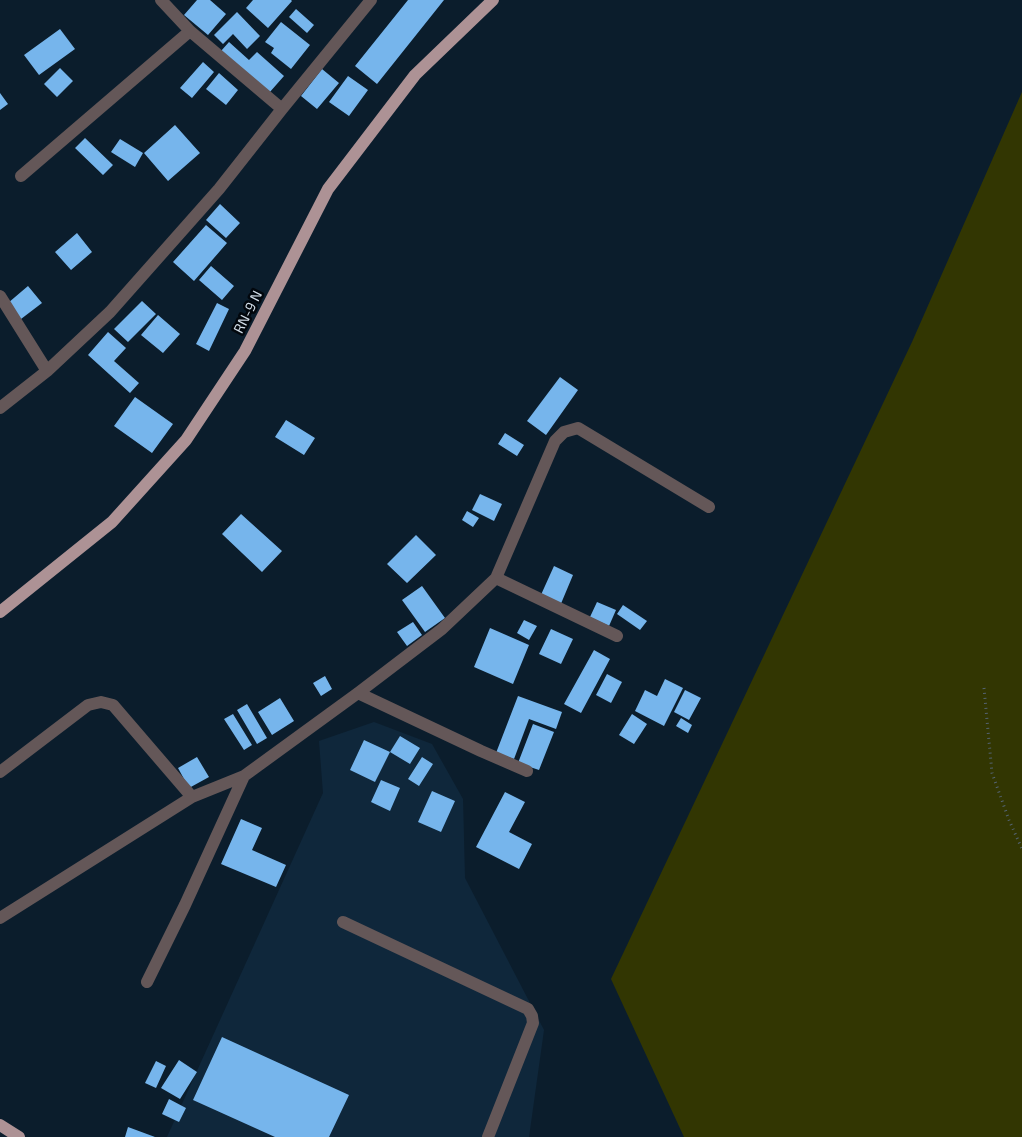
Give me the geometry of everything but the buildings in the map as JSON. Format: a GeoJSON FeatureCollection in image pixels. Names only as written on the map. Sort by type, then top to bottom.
{"type":"FeatureCollection","features":[{"type":"Feature","properties":{"kind":"main road","name":"RN-9 N"},"geometry":{"type":"LineString","coordinates":[[0,612],[112,522],[186,440],[245,351],[328,189],[415,75],[493,0]]}},
{"type":"Feature","properties":{"kind":"main road"},"geometry":{"type":"LineString","coordinates":[[0,1125],[19,1137]]}},
{"type":"Feature","properties":{"kind":"street"},"geometry":{"type":"LineString","coordinates":[[160,0],[190,31],[282,109]]}},
{"type":"Feature","properties":{"kind":"street"},"geometry":{"type":"LineString","coordinates":[[0,408],[47,371],[110,312],[219,189],[371,0]]}},
{"type":"Feature","properties":{"kind":"street"},"geometry":{"type":"LineString","coordinates":[[21,176],[190,31]]}},
{"type":"Feature","properties":{"kind":"street"},"geometry":{"type":"LineString","coordinates":[[0,296],[47,371]]}},
{"type":"Feature","properties":{"kind":"street"},"geometry":{"type":"LineString","coordinates":[[0,918],[192,797],[244,776],[442,629],[496,578],[555,441],[564,432],[578,428],[709,508]]}},
{"type":"Feature","properties":{"kind":"street"},"geometry":{"type":"LineString","coordinates":[[496,578],[617,636]]}},
{"type":"Feature","properties":{"kind":"street"},"geometry":{"type":"LineString","coordinates":[[358,693],[527,771]]}},
{"type":"Feature","properties":{"kind":"street"},"geometry":{"type":"LineString","coordinates":[[0,772],[88,705],[101,702],[113,705],[192,797]]}},
{"type":"Feature","properties":{"kind":"street"},"geometry":{"type":"LineString","coordinates":[[147,982],[185,905],[244,776]]}},
{"type":"Feature","properties":{"kind":"street"},"geometry":{"type":"LineString","coordinates":[[343,922],[528,1009],[533,1023],[488,1137]]}},
{"type":"Feature","properties":{"kind":"path"},"geometry":{"type":"LineString","coordinates":[[984,688],[992,773],[1022,849]]}},
{"type":"Feature","properties":{"kind":"shaded area"},"geometry":{"type":"Polygon","coordinates":[[[374,722],[432,744],[463,799],[465,878],[544,1030],[529,1137],[167,1137],[323,793],[319,741],[374,722]]]}},
{"type":"Feature","properties":{"kind":"green space"},"geometry":{"type":"Polygon","coordinates":[[[1022,92],[1022,1137],[684,1137],[611,979],[912,342],[1022,92]]]}}]}
